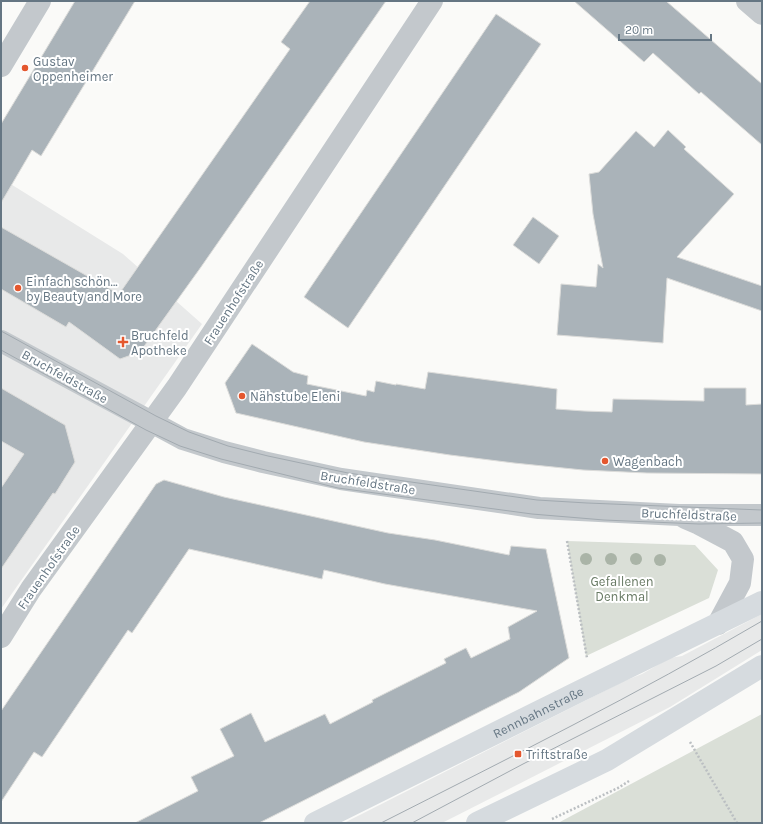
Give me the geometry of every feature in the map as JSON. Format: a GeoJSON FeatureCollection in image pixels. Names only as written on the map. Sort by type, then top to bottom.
{"type":"FeatureCollection","features":[{"type":"Feature","properties":{"kind":"main road","name":"Rennbahnstraße"},"geometry":{"type":"LineString","coordinates":[[315,823],[762,602]]}},
{"type":"Feature","properties":{"kind":"main road"},"geometry":{"type":"LineString","coordinates":[[477,823],[607,760],[762,666]]}},
{"type":"Feature","properties":{"kind":"street"},"geometry":{"type":"LineString","coordinates":[[1,66],[40,1]]}},
{"type":"Feature","properties":{"kind":"street","name":"Frauenhofstraße"},"geometry":{"type":"LineString","coordinates":[[1,637],[31,589],[177,387],[432,1]]}},
{"type":"Feature","properties":{"kind":"street"},"geometry":{"type":"LineString","coordinates":[[747,1],[762,14]]}},
{"type":"Feature","properties":{"kind":"street","name":"Bruchfeldstraße"},"geometry":{"type":"LineString","coordinates":[[1,341],[183,439],[224,452],[341,479],[539,508],[678,515],[762,516]]}},
{"type":"Feature","properties":{"kind":"street"},"geometry":{"type":"LineString","coordinates":[[678,515],[733,542],[743,559],[740,583],[718,624]]}},
{"type":"Feature","properties":{"kind":"path"},"geometry":{"type":"LineString","coordinates":[[567,541],[588,662]]}},
{"type":"Feature","properties":{"kind":"path"},"geometry":{"type":"LineString","coordinates":[[687,736],[738,823]]}},
{"type":"Feature","properties":{"kind":"shaded area"},"geometry":{"type":"Polygon","coordinates":[[[1,178],[123,254],[202,324],[1,609],[1,178]]]}},
{"type":"Feature","properties":{"kind":"shaded area"},"geometry":{"type":"Polygon","coordinates":[[[762,614],[762,650],[670,707],[442,823],[344,823],[624,681],[642,674],[670,658],[682,656],[762,614]]]}},
{"type":"Feature","properties":{"kind":"green space","name":"Gefallenen Denkmal"},"geometry":{"type":"Polygon","coordinates":[[[567,541],[695,545],[718,570],[709,598],[586,656],[567,541]]]}},
{"type":"Feature","properties":{"kind":"green space"},"geometry":{"type":"Polygon","coordinates":[[[762,714],[762,823],[558,823],[762,714]]]}},
{"type":"Feature","properties":{"kind":"building"},"geometry":{"type":"Polygon","coordinates":[[[75,1],[135,1],[41,156],[32,150],[1,203],[1,124],[75,1]]]}},
{"type":"Feature","properties":{"kind":"building"},"geometry":{"type":"Polygon","coordinates":[[[310,1],[386,1],[140,352],[120,359],[69,322],[66,327],[1,289],[1,227],[119,294],[290,49],[281,42],[310,1]]]}},
{"type":"Feature","properties":{"kind":"building"},"geometry":{"type":"Polygon","coordinates":[[[574,1],[666,1],[762,84],[762,145],[701,92],[699,94],[653,53],[644,62],[574,1]]]}},
{"type":"Feature","properties":{"kind":"building"},"geometry":{"type":"Polygon","coordinates":[[[496,14],[541,44],[348,328],[304,297],[496,14]]]}},
{"type":"Feature","properties":{"kind":"building"},"geometry":{"type":"Polygon","coordinates":[[[668,130],[686,147],[684,149],[734,194],[677,257],[762,286],[762,311],[667,278],[663,343],[557,335],[561,284],[596,287],[598,264],[603,268],[593,214],[589,174],[599,172],[636,131],[654,147],[668,130]]]}},
{"type":"Feature","properties":{"kind":"building"},"geometry":{"type":"Polygon","coordinates":[[[533,217],[559,236],[539,264],[513,245],[533,217]]]}},
{"type":"Feature","properties":{"kind":"building"},"geometry":{"type":"Polygon","coordinates":[[[252,344],[293,372],[308,376],[307,384],[366,396],[367,390],[374,392],[376,381],[425,389],[428,372],[557,389],[556,409],[584,411],[612,412],[613,399],[704,401],[704,388],[746,388],[746,405],[762,404],[762,474],[647,473],[583,470],[514,463],[364,442],[236,413],[225,383],[252,344]]]}},
{"type":"Feature","properties":{"kind":"building"},"geometry":{"type":"Polygon","coordinates":[[[1,388],[65,425],[75,462],[55,494],[53,493],[1,569],[1,488],[24,454],[1,441],[1,388]]]}},
{"type":"Feature","properties":{"kind":"building"},"geometry":{"type":"Polygon","coordinates":[[[164,480],[224,497],[388,533],[435,540],[509,555],[511,546],[546,549],[569,658],[519,692],[259,823],[135,823],[198,791],[191,777],[234,756],[220,729],[251,713],[265,742],[325,714],[330,724],[373,702],[372,700],[446,663],[444,659],[466,648],[471,658],[510,639],[508,627],[537,611],[385,584],[324,570],[322,579],[189,549],[132,633],[128,630],[42,757],[34,752],[1,802],[1,711],[156,484],[164,480]]]}},
{"type":"Feature","properties":{"kind":"tram line"},"geometry":{"type":"LineString","coordinates":[[1,331],[156,416],[189,432],[228,446],[268,456],[348,473],[537,500],[762,510]]}},
{"type":"Feature","properties":{"kind":"tram line"},"geometry":{"type":"LineString","coordinates":[[1,350],[146,430],[180,446],[221,459],[338,488],[532,514],[604,520],[699,524],[762,523]]}},
{"type":"Feature","properties":{"kind":"tram line"},"geometry":{"type":"LineString","coordinates":[[381,823],[621,700],[762,621]]}},
{"type":"Feature","properties":{"kind":"tram line"},"geometry":{"type":"LineString","coordinates":[[412,823],[523,764],[716,666],[762,639]]}},
{"type":"Feature","properties":{"kind":"place","name":"Gustav Oppenheimer"},"geometry":{"type":"Point","coordinates":[25,68]}},
{"type":"Feature","properties":{"kind":"place","name":"Einfach schön... by Beauty and More"},"geometry":{"type":"Point","coordinates":[18,288]}},
{"type":"Feature","properties":{"kind":"place","name":"Bruchfeld Apotheke"},"geometry":{"type":"Point","coordinates":[123,342]}},
{"type":"Feature","properties":{"kind":"place","name":"Nähstube Eleni"},"geometry":{"type":"Point","coordinates":[242,396]}},
{"type":"Feature","properties":{"kind":"place","name":"Wagenbach"},"geometry":{"type":"Point","coordinates":[605,461]}},
{"type":"Feature","properties":{"kind":"place","name":"Triftstraße"},"geometry":{"type":"Point","coordinates":[518,754]}}]}
